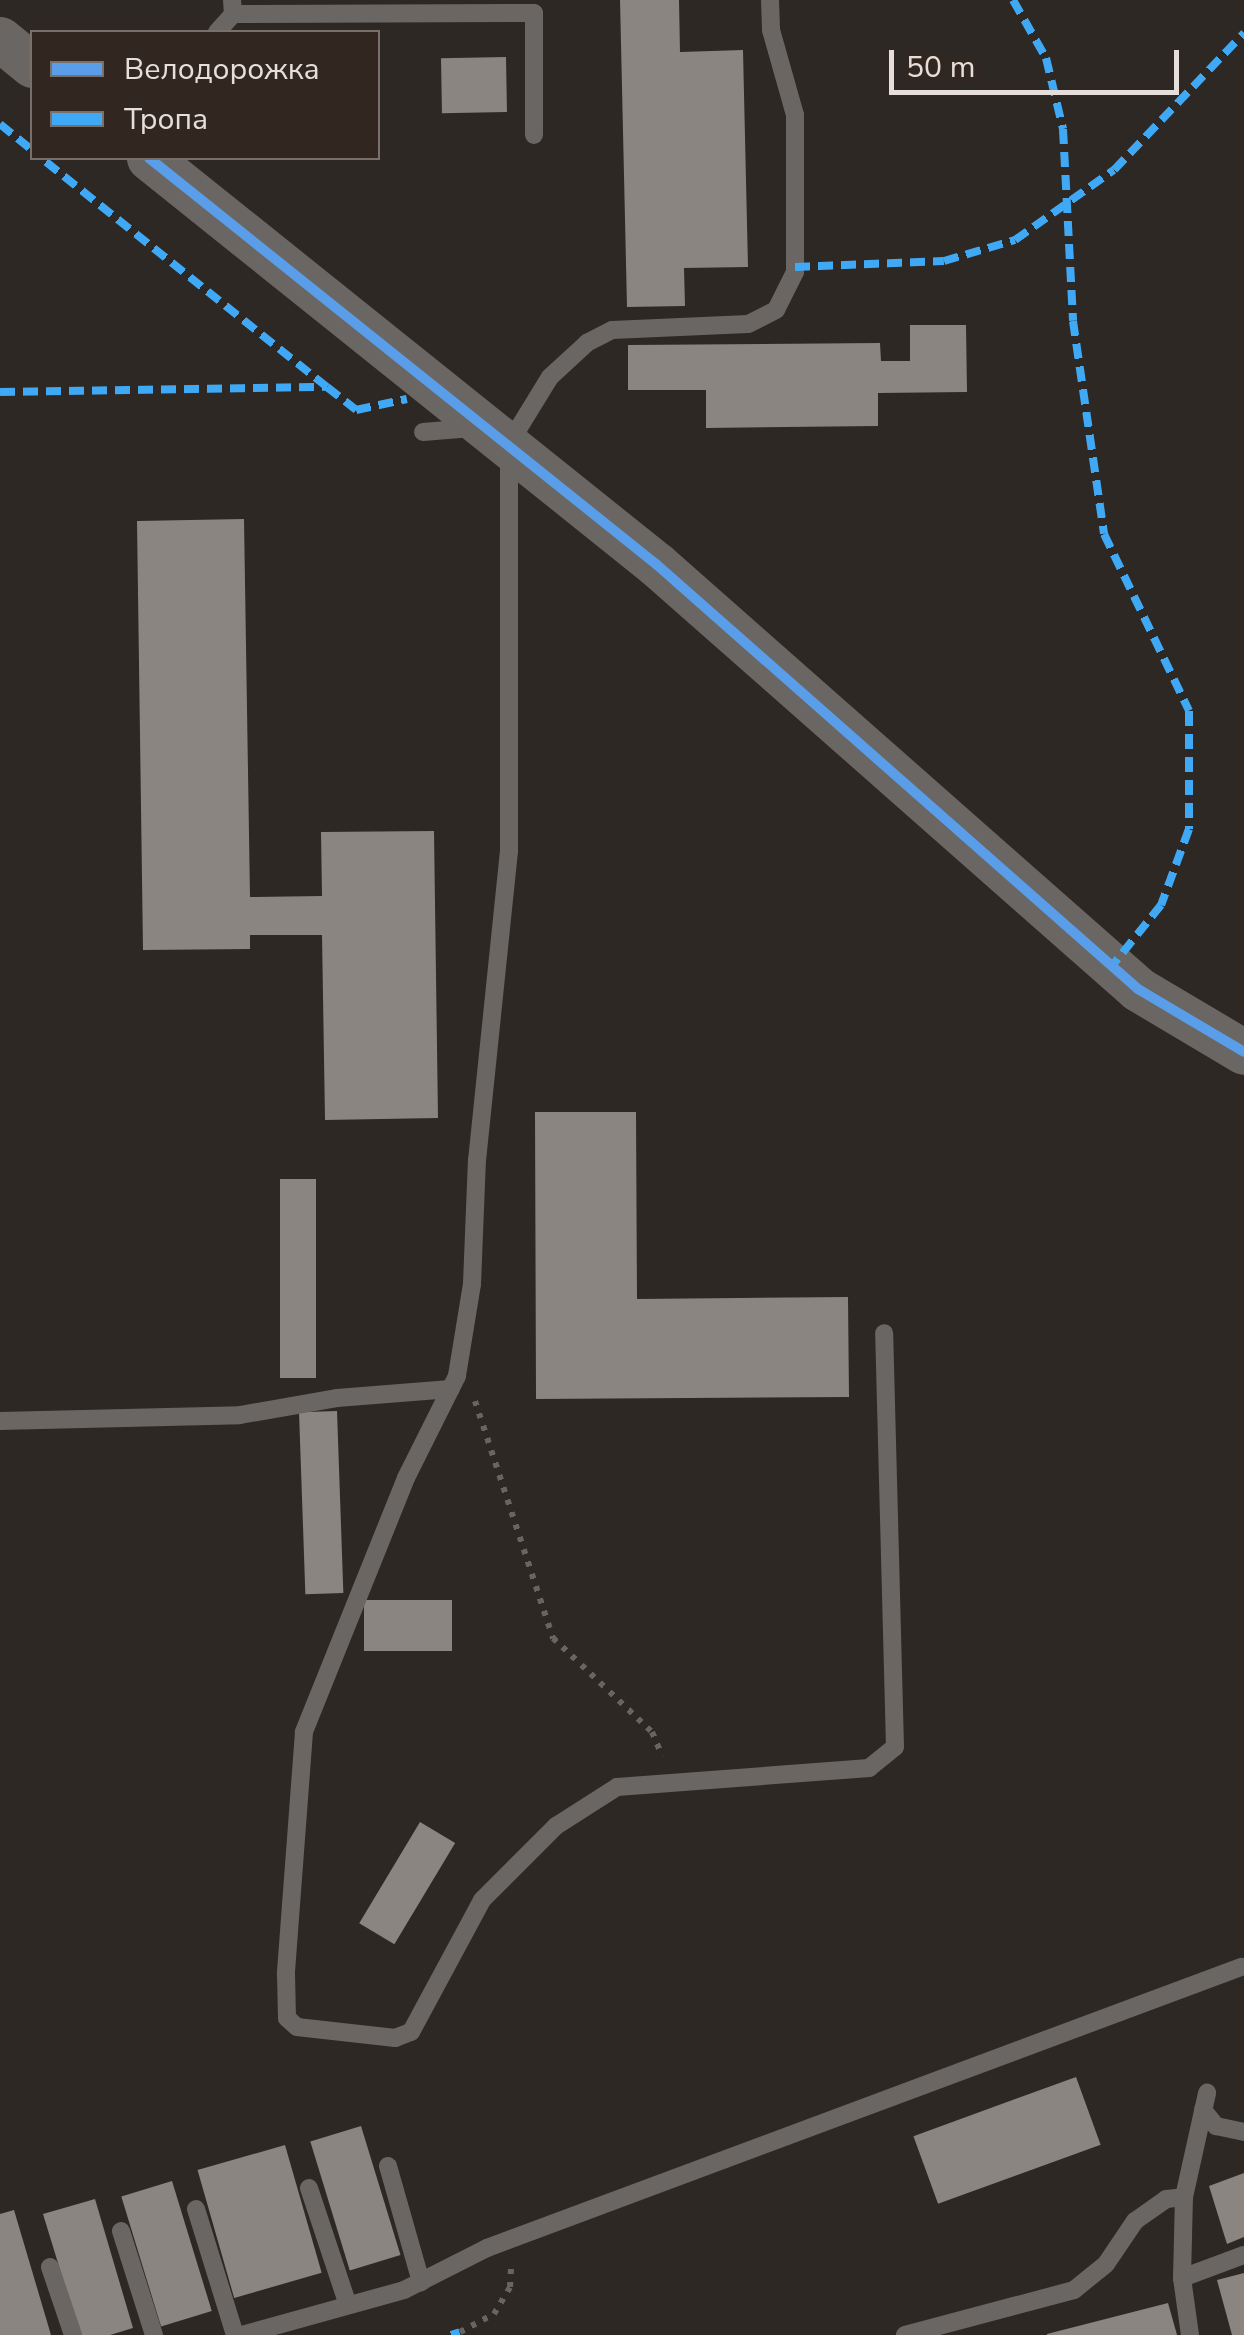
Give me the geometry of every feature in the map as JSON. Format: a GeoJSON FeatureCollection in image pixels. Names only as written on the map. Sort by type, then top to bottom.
{"type":"FeatureCollection","features":[{"type":"Feature","properties":{"kind":"street"},"geometry":{"type":"LineString","coordinates":[[0,39],[30,63]]}},
{"type":"Feature","properties":{"kind":"street"},"geometry":{"type":"LineString","coordinates":[[151,160],[656,564],[1138,989],[1244,1052]]}},
{"type":"Feature","properties":{"kind":"lane"},"geometry":{"type":"LineString","coordinates":[[770,0],[771,30],[795,115],[795,272],[776,310],[748,324],[612,330],[550,377],[498,436],[509,851],[477,1159],[472,1284],[454,1382],[406,1478],[304,1732],[287,2018],[297,2027],[395,2038],[411,2032],[482,1900],[556,1826],[617,1786],[869,1768],[894,1746],[884,1333]]}},
{"type":"Feature","properties":{"kind":"lane"},"geometry":{"type":"LineString","coordinates":[[218,30],[233,7],[534,13],[534,134]]}},
{"type":"Feature","properties":{"kind":"lane"},"geometry":{"type":"LineString","coordinates":[[423,432],[498,436]]}},
{"type":"Feature","properties":{"kind":"lane"},"geometry":{"type":"LineString","coordinates":[[0,1420],[240,1415],[454,1382]]}},
{"type":"Feature","properties":{"kind":"lane"},"geometry":{"type":"LineString","coordinates":[[196,2210],[238,2335],[421,2282],[506,2242],[1241,1968]]}},
{"type":"Feature","properties":{"kind":"lane"},"geometry":{"type":"LineString","coordinates":[[1190,2335],[1182,2278],[1184,2196],[1205,2101],[1216,2126],[1244,2132]]}},
{"type":"Feature","properties":{"kind":"lane"},"geometry":{"type":"LineString","coordinates":[[388,2166],[421,2282]]}},
{"type":"Feature","properties":{"kind":"lane"},"geometry":{"type":"LineString","coordinates":[[309,2188],[348,2306]]}},
{"type":"Feature","properties":{"kind":"lane"},"geometry":{"type":"LineString","coordinates":[[905,2335],[1074,2290],[1106,2264],[1135,2221],[1166,2199],[1184,2196]]}},
{"type":"Feature","properties":{"kind":"lane"},"geometry":{"type":"LineString","coordinates":[[121,2231],[154,2335]]}},
{"type":"Feature","properties":{"kind":"lane"},"geometry":{"type":"LineString","coordinates":[[1182,2278],[1244,2255]]}},
{"type":"Feature","properties":{"kind":"lane"},"geometry":{"type":"LineString","coordinates":[[50,2268],[73,2335]]}},
{"type":"Feature","properties":{"kind":"path"},"geometry":{"type":"LineString","coordinates":[[454,1382],[480,1410],[553,1638],[652,1732],[672,1780]]}},
{"type":"Feature","properties":{"kind":"path"},"geometry":{"type":"LineString","coordinates":[[460,2332],[494,2314],[510,2287],[506,2242]]}},
{"type":"Feature","properties":{"kind":"building"},"geometry":{"type":"Polygon","coordinates":[[[620,0],[679,0],[680,52],[743,50],[748,267],[684,268],[685,306],[627,307],[620,0]]]}},
{"type":"Feature","properties":{"kind":"building"},"geometry":{"type":"Polygon","coordinates":[[[506,57],[507,112],[442,113],[441,58],[506,57]]]}},
{"type":"Feature","properties":{"kind":"building"},"geometry":{"type":"Polygon","coordinates":[[[910,325],[966,325],[967,392],[878,393],[878,426],[706,428],[706,390],[628,390],[628,345],[880,343],[881,361],[910,361],[910,325]]]}},
{"type":"Feature","properties":{"kind":"building"},"geometry":{"type":"Polygon","coordinates":[[[244,519],[250,897],[322,896],[321,832],[434,831],[438,1118],[325,1120],[322,935],[250,935],[250,949],[143,950],[137,521],[244,519]]]}},
{"type":"Feature","properties":{"kind":"building"},"geometry":{"type":"Polygon","coordinates":[[[535,1112],[636,1112],[637,1299],[848,1297],[849,1397],[536,1399],[535,1112]]]}},
{"type":"Feature","properties":{"kind":"building"},"geometry":{"type":"Polygon","coordinates":[[[280,1179],[316,1179],[316,1378],[280,1378],[280,1179]]]}},
{"type":"Feature","properties":{"kind":"building"},"geometry":{"type":"Polygon","coordinates":[[[337,1411],[343,1593],[305,1594],[299,1412],[337,1411]]]}},
{"type":"Feature","properties":{"kind":"building"},"geometry":{"type":"Polygon","coordinates":[[[364,1600],[452,1600],[452,1651],[364,1651],[364,1600]]]}},
{"type":"Feature","properties":{"kind":"building"},"geometry":{"type":"Polygon","coordinates":[[[420,1822],[455,1843],[394,1944],[359,1923],[420,1822]]]}},
{"type":"Feature","properties":{"kind":"building"},"geometry":{"type":"Polygon","coordinates":[[[1076,2077],[1101,2145],[938,2204],[913,2136],[1076,2077]]]}},
{"type":"Feature","properties":{"kind":"building"},"geometry":{"type":"Polygon","coordinates":[[[361,2126],[400,2255],[350,2271],[310,2141],[361,2126]]]}},
{"type":"Feature","properties":{"kind":"building"},"geometry":{"type":"Polygon","coordinates":[[[285,2145],[322,2273],[234,2298],[198,2170],[285,2145]]]}},
{"type":"Feature","properties":{"kind":"building"},"geometry":{"type":"Polygon","coordinates":[[[1244,2173],[1244,2237],[1227,2244],[1209,2186],[1244,2173]]]}},
{"type":"Feature","properties":{"kind":"building"},"geometry":{"type":"Polygon","coordinates":[[[172,2181],[212,2311],[161,2327],[121,2196],[172,2181]]]}},
{"type":"Feature","properties":{"kind":"building"},"geometry":{"type":"Polygon","coordinates":[[[95,2199],[133,2328],[110,2335],[80,2335],[43,2214],[95,2199]]]}},
{"type":"Feature","properties":{"kind":"building"},"geometry":{"type":"Polygon","coordinates":[[[14,2210],[51,2335],[0,2335],[0,2214],[14,2210]]]}},
{"type":"Feature","properties":{"kind":"building"},"geometry":{"type":"Polygon","coordinates":[[[1244,2273],[1244,2335],[1232,2335],[1217,2280],[1244,2273]]]}},
{"type":"Feature","properties":{"kind":"building"},"geometry":{"type":"Polygon","coordinates":[[[1168,2303],[1177,2335],[1047,2335],[1047,2334],[1168,2303]]]}},
{"type":"Feature","properties":{"kind":"marked path"},"geometry":{"type":"LineString","coordinates":[[1013,0],[1046,58],[1063,129],[1073,321],[1104,534],[1189,711],[1189,829],[1161,905],[1112,966]]}},
{"type":"Feature","properties":{"kind":"marked path"},"geometry":{"type":"LineString","coordinates":[[795,267],[944,261],[1015,240],[1114,170],[1244,33]]}},
{"type":"Feature","properties":{"kind":"marked path"},"geometry":{"type":"LineString","coordinates":[[0,124],[30,148]]}},
{"type":"Feature","properties":{"kind":"marked path"},"geometry":{"type":"LineString","coordinates":[[0,392],[327,387],[43,160]]}},
{"type":"Feature","properties":{"kind":"marked path"},"geometry":{"type":"LineString","coordinates":[[327,387],[356,410],[407,399]]}},
{"type":"Feature","properties":{"kind":"marked path"},"geometry":{"type":"LineString","coordinates":[[451,2335],[460,2332]]}},
{"type":"Feature","properties":{"kind":"cycle path"},"geometry":{"type":"LineString","coordinates":[[151,160],[656,564],[1138,989],[1244,1052]]}}]}
